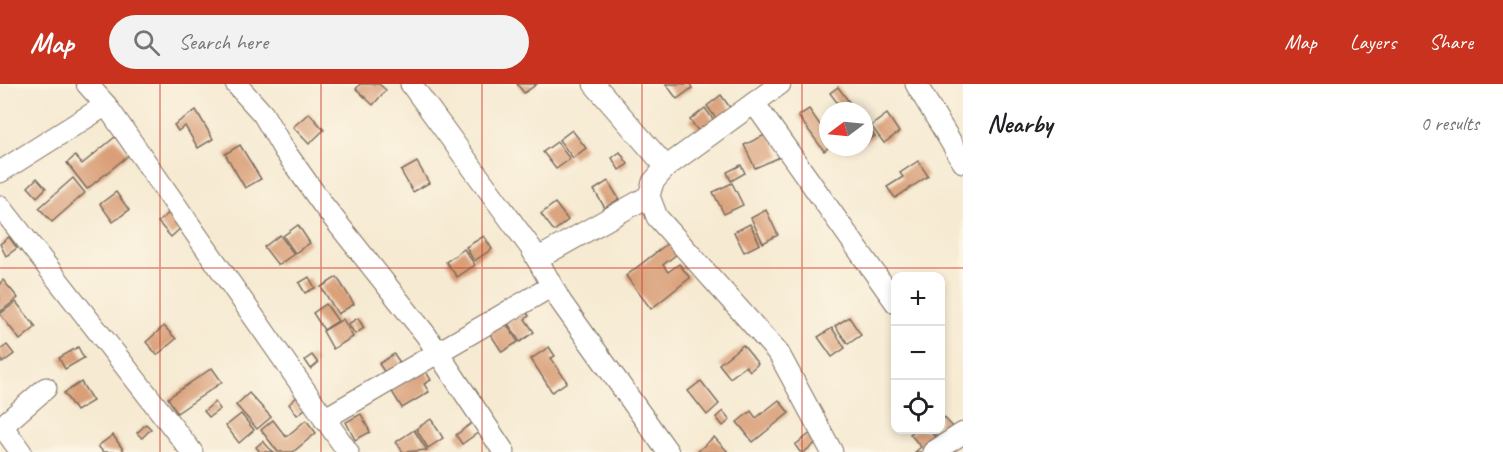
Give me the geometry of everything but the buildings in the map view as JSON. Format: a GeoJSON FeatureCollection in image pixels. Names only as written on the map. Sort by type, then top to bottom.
{"type":"FeatureCollection","features":[{"type":"Feature","properties":{"kind":"street"},"geometry":{"type":"LineString","coordinates":[[87,84],[106,105],[348,452]]}},
{"type":"Feature","properties":{"kind":"street"},"geometry":{"type":"LineString","coordinates":[[236,84],[263,114],[284,150],[323,204],[437,352],[504,452]]}},
{"type":"Feature","properties":{"kind":"street"},"geometry":{"type":"LineString","coordinates":[[411,84],[537,258],[552,286],[668,452]]}},
{"type":"Feature","properties":{"kind":"street"},"geometry":{"type":"LineString","coordinates":[[594,84],[666,167]]}},
{"type":"Feature","properties":{"kind":"street"},"geometry":{"type":"LineString","coordinates":[[916,84],[963,162]]}},
{"type":"Feature","properties":{"kind":"street"},"geometry":{"type":"LineString","coordinates":[[832,452],[778,354],[693,261],[657,217],[649,196],[653,182],[666,167],[767,91],[891,295]]}},
{"type":"Feature","properties":{"kind":"street"},"geometry":{"type":"LineString","coordinates":[[0,172],[106,105]]}},
{"type":"Feature","properties":{"kind":"street"},"geometry":{"type":"LineString","coordinates":[[537,258],[649,196]]}},
{"type":"Feature","properties":{"kind":"street"},"geometry":{"type":"LineString","coordinates":[[0,206],[192,452]]}},
{"type":"Feature","properties":{"kind":"street"},"geometry":{"type":"LineString","coordinates":[[324,419],[552,286]]}},
{"type":"Feature","properties":{"kind":"street"},"geometry":{"type":"LineString","coordinates":[[21,452],[1,427],[46,388]]}},
{"type":"Feature","properties":{"kind":"street"},"geometry":{"type":"LineString","coordinates":[[933,452],[963,434]]}}]}
